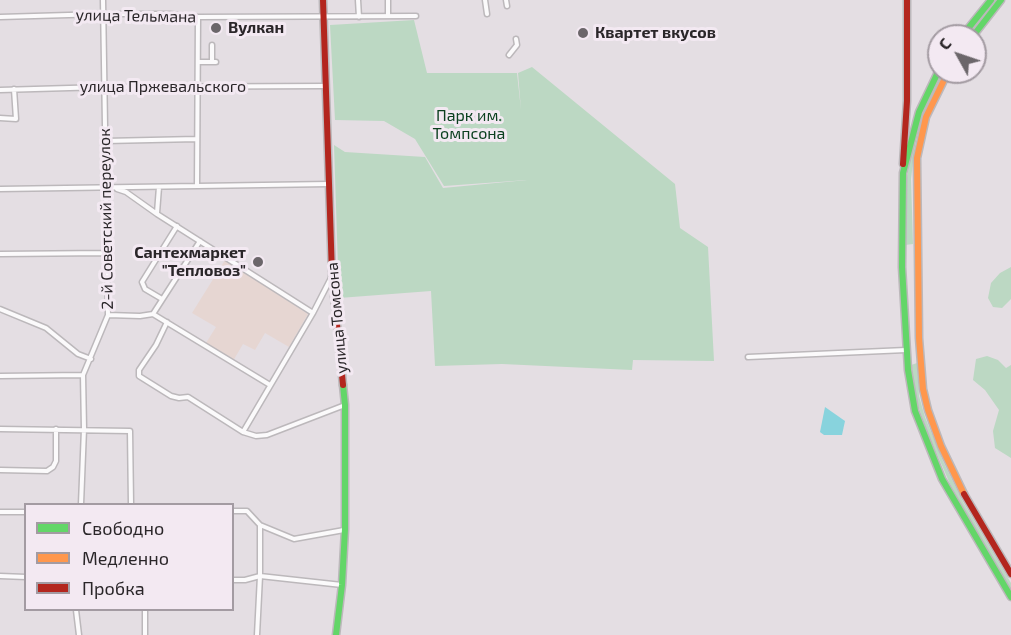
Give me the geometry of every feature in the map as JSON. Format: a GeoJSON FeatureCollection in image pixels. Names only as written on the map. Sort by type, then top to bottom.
{"type":"FeatureCollection","features":[{"type":"Feature","properties":{"kind":"main road","name":"улица Томсона"},"geometry":{"type":"LineString","coordinates":[[323,0],[332,275],[345,405],[345,530],[336,635]]}},
{"type":"Feature","properties":{"kind":"main road"},"geometry":{"type":"LineString","coordinates":[[907,0],[907,101],[903,173],[902,267],[905,340],[915,411],[942,479],[1011,597]]}},
{"type":"Feature","properties":{"kind":"main road"},"geometry":{"type":"LineString","coordinates":[[972,24],[991,0]]}},
{"type":"Feature","properties":{"kind":"main road"},"geometry":{"type":"LineString","coordinates":[[982,24],[1001,0]]}},
{"type":"Feature","properties":{"kind":"main road"},"geometry":{"type":"LineString","coordinates":[[903,173],[918,112],[932,84]]}},
{"type":"Feature","properties":{"kind":"main road"},"geometry":{"type":"LineString","coordinates":[[941,84],[926,117],[917,158],[919,338],[925,396],[941,446],[973,511],[1011,574]]}},
{"type":"Feature","properties":{"kind":"main road"},"geometry":{"type":"LineString","coordinates":[[902,267],[903,261],[908,259],[915,260],[919,266]]}},
{"type":"Feature","properties":{"kind":"main road"},"geometry":{"type":"LineString","coordinates":[[905,340],[909,351],[914,352],[917,349],[919,338]]}},
{"type":"Feature","properties":{"kind":"street","name":"2-й Советский переулок"},"geometry":{"type":"LineString","coordinates":[[81,503],[84,429],[83,375],[108,315],[103,0]]}},
{"type":"Feature","properties":{"kind":"street"},"geometry":{"type":"LineString","coordinates":[[358,0],[359,17]]}},
{"type":"Feature","properties":{"kind":"street"},"geometry":{"type":"LineString","coordinates":[[388,0],[388,16]]}},
{"type":"Feature","properties":{"kind":"street"},"geometry":{"type":"LineString","coordinates":[[485,0],[487,14]]}},
{"type":"Feature","properties":{"kind":"street"},"geometry":{"type":"LineString","coordinates":[[506,0],[507,6]]}},
{"type":"Feature","properties":{"kind":"street","name":"улица Тельмана"},"geometry":{"type":"LineString","coordinates":[[0,17],[103,14],[170,14],[198,17],[416,16]]}},
{"type":"Feature","properties":{"kind":"street"},"geometry":{"type":"LineString","coordinates":[[197,186],[198,17]]}},
{"type":"Feature","properties":{"kind":"street"},"geometry":{"type":"LineString","coordinates":[[509,55],[517,45],[516,39]]}},
{"type":"Feature","properties":{"kind":"street"},"geometry":{"type":"LineString","coordinates":[[198,62],[214,62],[212,45]]}},
{"type":"Feature","properties":{"kind":"street","name":"улица Пржевальского"},"geometry":{"type":"LineString","coordinates":[[0,90],[326,86]]}},
{"type":"Feature","properties":{"kind":"street"},"geometry":{"type":"LineString","coordinates":[[0,118],[16,119],[14,89]]}},
{"type":"Feature","properties":{"kind":"street"},"geometry":{"type":"LineString","coordinates":[[105,141],[197,139]]}},
{"type":"Feature","properties":{"kind":"street"},"geometry":{"type":"LineString","coordinates":[[0,189],[328,184]]}},
{"type":"Feature","properties":{"kind":"street"},"geometry":{"type":"LineString","coordinates":[[157,214],[159,187]]}},
{"type":"Feature","properties":{"kind":"street"},"geometry":{"type":"LineString","coordinates":[[113,188],[126,192],[313,313]]}},
{"type":"Feature","properties":{"kind":"street"},"geometry":{"type":"LineString","coordinates":[[162,299],[145,289],[142,282],[177,226]]}},
{"type":"Feature","properties":{"kind":"street"},"geometry":{"type":"LineString","coordinates":[[153,314],[201,241]]}},
{"type":"Feature","properties":{"kind":"street"},"geometry":{"type":"LineString","coordinates":[[0,254],[106,253]]}},
{"type":"Feature","properties":{"kind":"street"},"geometry":{"type":"LineString","coordinates":[[243,432],[313,313],[332,275]]}},
{"type":"Feature","properties":{"kind":"street"},"geometry":{"type":"LineString","coordinates":[[0,309],[46,328],[78,354],[90,359]]}},
{"type":"Feature","properties":{"kind":"street"},"geometry":{"type":"LineString","coordinates":[[108,315],[153,314],[270,385]]}},
{"type":"Feature","properties":{"kind":"street"},"geometry":{"type":"LineString","coordinates":[[167,322],[156,345],[139,370],[139,376],[171,396],[188,397],[243,432],[256,436],[267,435],[345,405]]}},
{"type":"Feature","properties":{"kind":"street"},"geometry":{"type":"LineString","coordinates":[[748,357],[906,350]]}},
{"type":"Feature","properties":{"kind":"street"},"geometry":{"type":"LineString","coordinates":[[0,376],[83,375]]}},
{"type":"Feature","properties":{"kind":"street"},"geometry":{"type":"LineString","coordinates":[[0,429],[130,431],[131,503]]}},
{"type":"Feature","properties":{"kind":"street"},"geometry":{"type":"LineString","coordinates":[[0,470],[47,471],[53,467],[56,461],[56,429]]}},
{"type":"Feature","properties":{"kind":"street"},"geometry":{"type":"LineString","coordinates":[[234,511],[247,511],[260,525],[294,539],[345,530]]}},
{"type":"Feature","properties":{"kind":"street"},"geometry":{"type":"LineString","coordinates":[[0,512],[24,512]]}},
{"type":"Feature","properties":{"kind":"street"},"geometry":{"type":"LineString","coordinates":[[257,635],[260,525]]}},
{"type":"Feature","properties":{"kind":"street"},"geometry":{"type":"LineString","coordinates":[[0,576],[24,577]]}},
{"type":"Feature","properties":{"kind":"street"},"geometry":{"type":"LineString","coordinates":[[234,580],[260,576],[342,585]]}},
{"type":"Feature","properties":{"kind":"street"},"geometry":{"type":"LineString","coordinates":[[76,611],[79,635]]}},
{"type":"Feature","properties":{"kind":"street"},"geometry":{"type":"LineString","coordinates":[[145,635],[146,611]]}},
{"type":"Feature","properties":{"kind":"shaded area"},"geometry":{"type":"Polygon","coordinates":[[[225,260],[308,314],[289,347],[265,333],[255,350],[243,344],[233,361],[206,343],[216,327],[192,313],[225,260]]]}},
{"type":"Feature","properties":{"kind":"green space","name":"Парк им. Томпсона"},"geometry":{"type":"Polygon","coordinates":[[[414,20],[427,73],[517,73],[521,110],[518,73],[532,67],[675,184],[680,228],[708,247],[714,361],[633,360],[632,370],[502,364],[435,366],[431,291],[339,298],[334,145],[345,152],[425,157],[443,188],[527,180],[444,186],[415,139],[384,121],[335,120],[330,25],[414,20]]]}},
{"type":"Feature","properties":{"kind":"green space"},"geometry":{"type":"Polygon","coordinates":[[[938,84],[926,107],[916,138],[911,179],[913,244],[905,245],[907,177],[915,134],[933,87],[938,84]]]}},
{"type":"Feature","properties":{"kind":"green space"},"geometry":{"type":"Polygon","coordinates":[[[1011,267],[1011,299],[1002,308],[993,307],[988,298],[991,283],[1000,273],[1011,267]]]}},
{"type":"Feature","properties":{"kind":"green space"},"geometry":{"type":"Polygon","coordinates":[[[987,356],[998,360],[1006,368],[1011,365],[1011,458],[995,448],[993,431],[999,410],[985,390],[973,380],[976,359],[987,356]]]}},
{"type":"Feature","properties":{"kind":"green space"},"geometry":{"type":"Polygon","coordinates":[[[917,363],[919,396],[943,461],[963,502],[1011,583],[1011,591],[950,484],[927,431],[916,400],[911,365],[917,363]]]}},
{"type":"Feature","properties":{"kind":"water"},"geometry":{"type":"Polygon","coordinates":[[[825,407],[845,421],[842,435],[824,435],[820,432],[825,407]]]}},
{"type":"Feature","properties":{"kind":"traffic: fast"},"geometry":{"type":"LineString","coordinates":[[972,24],[991,0]]}},
{"type":"Feature","properties":{"kind":"traffic: fast"},"geometry":{"type":"LineString","coordinates":[[982,24],[1001,0]]}},
{"type":"Feature","properties":{"kind":"traffic: fast"},"geometry":{"type":"LineString","coordinates":[[932,84],[919,112],[903,173],[902,267],[908,370],[915,411],[942,479],[1011,597]]}},
{"type":"Feature","properties":{"kind":"traffic: fast"},"geometry":{"type":"LineString","coordinates":[[336,635],[345,529],[343,385]]}},
{"type":"Feature","properties":{"kind":"traffic: slow"},"geometry":{"type":"LineString","coordinates":[[942,84],[926,117],[917,158],[919,338],[923,389],[928,410],[941,446],[964,494]]}},
{"type":"Feature","properties":{"kind":"traffic: jam"},"geometry":{"type":"LineString","coordinates":[[323,0],[332,275],[343,385]]}},
{"type":"Feature","properties":{"kind":"traffic: jam"},"geometry":{"type":"LineString","coordinates":[[903,164],[907,101],[907,0]]}},
{"type":"Feature","properties":{"kind":"traffic: jam"},"geometry":{"type":"LineString","coordinates":[[964,494],[1011,574]]}},
{"type":"Feature","properties":{"kind":"place","name":"Вулкан"},"geometry":{"type":"Point","coordinates":[216,28]}},
{"type":"Feature","properties":{"kind":"place","name":"Квартет вкусов"},"geometry":{"type":"Point","coordinates":[583,33]}},
{"type":"Feature","properties":{"kind":"place","name":"Сантехмаркет \"Тепловоз\""},"geometry":{"type":"Point","coordinates":[258,262]}}]}
